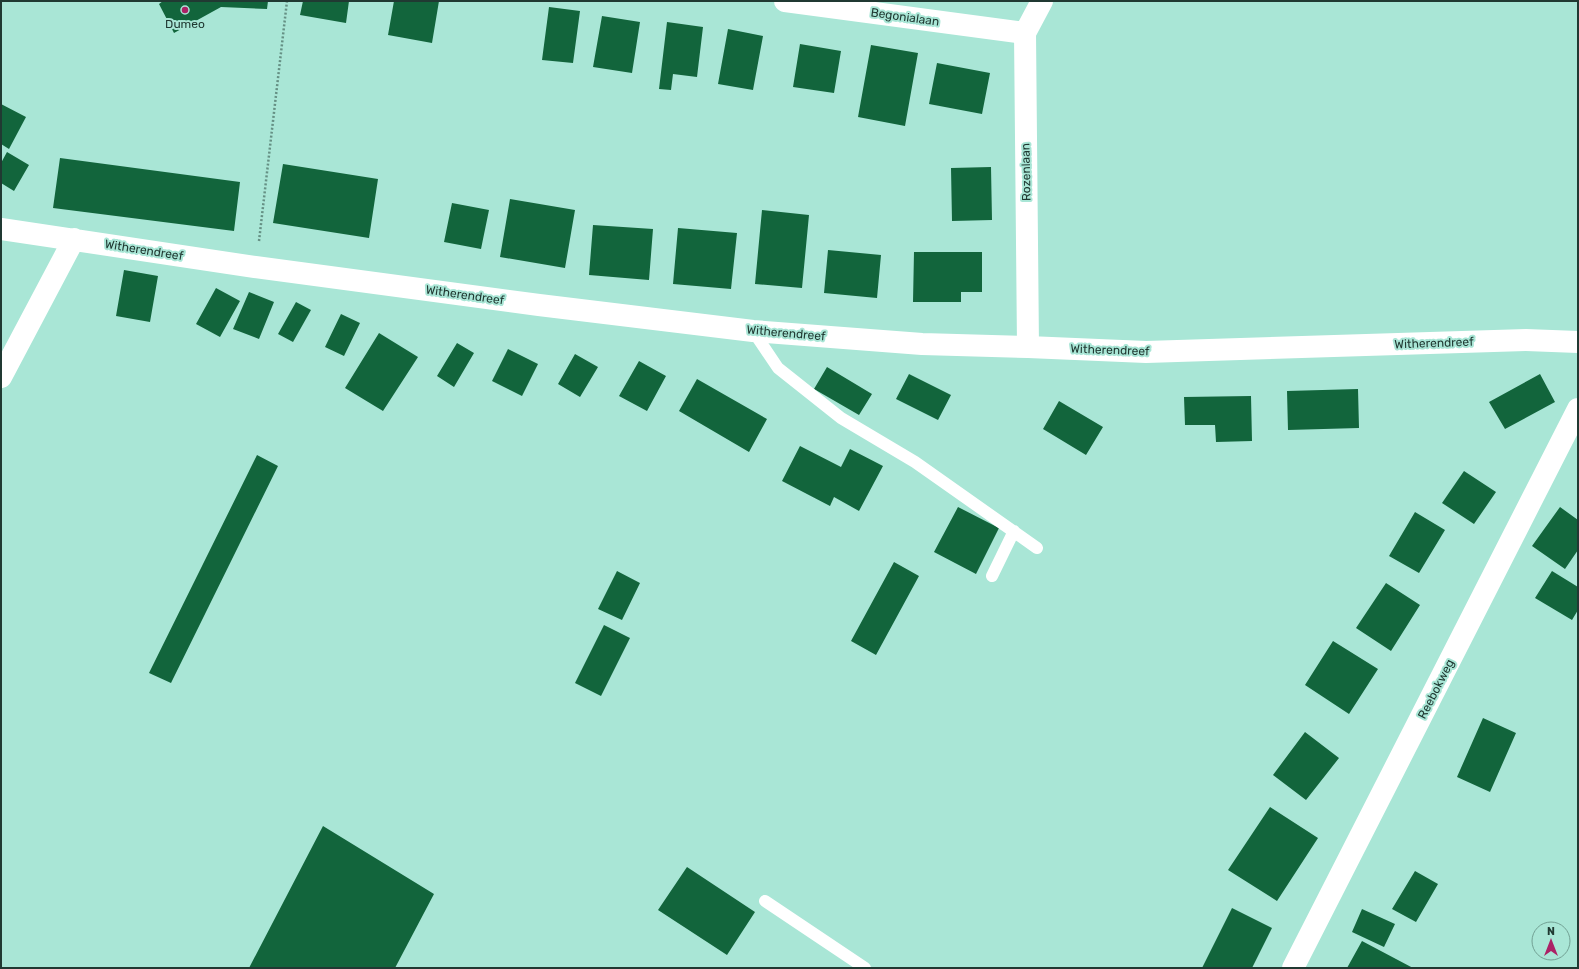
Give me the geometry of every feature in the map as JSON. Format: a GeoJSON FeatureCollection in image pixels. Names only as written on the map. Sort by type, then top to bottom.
{"type":"FeatureCollection","features":[{"type":"Feature","properties":{"kind":"street","name":"Begonialaan"},"geometry":{"type":"LineString","coordinates":[[785,1],[1025,33]]}},
{"type":"Feature","properties":{"kind":"street","name":"Rozenlaan"},"geometry":{"type":"LineString","coordinates":[[1028,347],[1025,33],[1042,1]]}},
{"type":"Feature","properties":{"kind":"street","name":"Witherendreef"},"geometry":{"type":"LineString","coordinates":[[1,229],[256,267],[539,305],[753,331],[922,344],[1146,352],[1526,340],[1578,342]]}},
{"type":"Feature","properties":{"kind":"street"},"geometry":{"type":"LineString","coordinates":[[1,377],[74,239]]}},
{"type":"Feature","properties":{"kind":"street","name":"Reebokweg"},"geometry":{"type":"LineString","coordinates":[[1294,968],[1578,409]]}},
{"type":"Feature","properties":{"kind":"lane"},"geometry":{"type":"LineString","coordinates":[[753,331],[778,368],[841,418],[915,462],[1037,548]]}},
{"type":"Feature","properties":{"kind":"lane"},"geometry":{"type":"LineString","coordinates":[[992,576],[1014,531]]}},
{"type":"Feature","properties":{"kind":"lane"},"geometry":{"type":"LineString","coordinates":[[765,901],[865,968]]}},
{"type":"Feature","properties":{"kind":"path"},"geometry":{"type":"LineString","coordinates":[[256,267],[287,1]]}},
{"type":"Feature","properties":{"kind":"building"},"geometry":{"type":"Polygon","coordinates":[[[163,1],[268,1],[267,9],[221,7],[174,33],[159,4],[163,1]]]}},
{"type":"Feature","properties":{"kind":"building"},"geometry":{"type":"Polygon","coordinates":[[[303,1],[349,1],[346,23],[300,15],[303,1]]]}},
{"type":"Feature","properties":{"kind":"building"},"geometry":{"type":"Polygon","coordinates":[[[394,1],[439,1],[432,43],[388,35],[394,1]]]}},
{"type":"Feature","properties":{"kind":"building"},"geometry":{"type":"Polygon","coordinates":[[[549,7],[580,11],[573,63],[542,60],[549,7]]]}},
{"type":"Feature","properties":{"kind":"building"},"geometry":{"type":"Polygon","coordinates":[[[602,16],[640,22],[632,73],[593,67],[602,16]]]}},
{"type":"Feature","properties":{"kind":"building"},"geometry":{"type":"Polygon","coordinates":[[[667,22],[703,27],[697,77],[673,74],[671,90],[659,89],[667,22]]]}},
{"type":"Feature","properties":{"kind":"building"},"geometry":{"type":"Polygon","coordinates":[[[728,29],[763,36],[753,90],[718,84],[728,29]]]}},
{"type":"Feature","properties":{"kind":"building"},"geometry":{"type":"Polygon","coordinates":[[[800,44],[841,51],[834,93],[793,87],[800,44]]]}},
{"type":"Feature","properties":{"kind":"building"},"geometry":{"type":"Polygon","coordinates":[[[871,45],[918,53],[905,126],[858,117],[871,45]]]}},
{"type":"Feature","properties":{"kind":"building"},"geometry":{"type":"Polygon","coordinates":[[[937,63],[990,73],[982,114],[929,104],[937,63]]]}},
{"type":"Feature","properties":{"kind":"building"},"geometry":{"type":"Polygon","coordinates":[[[1,104],[26,117],[9,149],[1,144],[1,104]]]}},
{"type":"Feature","properties":{"kind":"building"},"geometry":{"type":"Polygon","coordinates":[[[7,152],[29,165],[14,191],[1,183],[1,163],[7,152]]]}},
{"type":"Feature","properties":{"kind":"building"},"geometry":{"type":"Polygon","coordinates":[[[60,158],[240,182],[234,231],[53,208],[60,158]]]}},
{"type":"Feature","properties":{"kind":"building"},"geometry":{"type":"Polygon","coordinates":[[[283,164],[378,179],[369,238],[273,223],[283,164]]]}},
{"type":"Feature","properties":{"kind":"building"},"geometry":{"type":"Polygon","coordinates":[[[991,167],[992,220],[952,221],[951,168],[991,167]]]}},
{"type":"Feature","properties":{"kind":"building"},"geometry":{"type":"Polygon","coordinates":[[[510,199],[575,210],[565,268],[500,257],[510,199]]]}},
{"type":"Feature","properties":{"kind":"building"},"geometry":{"type":"Polygon","coordinates":[[[452,203],[489,210],[481,249],[444,242],[452,203]]]}},
{"type":"Feature","properties":{"kind":"building"},"geometry":{"type":"Polygon","coordinates":[[[762,210],[809,215],[802,288],[755,284],[762,210]]]}},
{"type":"Feature","properties":{"kind":"building"},"geometry":{"type":"Polygon","coordinates":[[[593,225],[653,229],[649,280],[589,275],[593,225]]]}},
{"type":"Feature","properties":{"kind":"building"},"geometry":{"type":"Polygon","coordinates":[[[678,228],[737,233],[731,289],[673,284],[678,228]]]}},
{"type":"Feature","properties":{"kind":"building"},"geometry":{"type":"Polygon","coordinates":[[[828,250],[881,255],[877,298],[824,293],[828,250]]]}},
{"type":"Feature","properties":{"kind":"building"},"geometry":{"type":"Polygon","coordinates":[[[914,252],[982,252],[982,292],[961,292],[961,302],[913,302],[914,252]]]}},
{"type":"Feature","properties":{"kind":"building"},"geometry":{"type":"Polygon","coordinates":[[[124,270],[158,276],[150,322],[116,316],[124,270]]]}},
{"type":"Feature","properties":{"kind":"building"},"geometry":{"type":"Polygon","coordinates":[[[216,288],[240,301],[220,337],[196,324],[216,288]]]}},
{"type":"Feature","properties":{"kind":"building"},"geometry":{"type":"Polygon","coordinates":[[[249,292],[274,302],[259,339],[233,329],[249,292]]]}},
{"type":"Feature","properties":{"kind":"building"},"geometry":{"type":"Polygon","coordinates":[[[296,302],[311,310],[293,342],[278,334],[296,302]]]}},
{"type":"Feature","properties":{"kind":"building"},"geometry":{"type":"Polygon","coordinates":[[[341,314],[360,323],[344,356],[325,347],[341,314]]]}},
{"type":"Feature","properties":{"kind":"building"},"geometry":{"type":"Polygon","coordinates":[[[379,333],[418,357],[383,411],[345,388],[379,333]]]}},
{"type":"Feature","properties":{"kind":"building"},"geometry":{"type":"Polygon","coordinates":[[[457,343],[474,353],[454,387],[437,376],[457,343]]]}},
{"type":"Feature","properties":{"kind":"building"},"geometry":{"type":"Polygon","coordinates":[[[508,349],[538,364],[522,396],[492,381],[508,349]]]}},
{"type":"Feature","properties":{"kind":"building"},"geometry":{"type":"Polygon","coordinates":[[[575,354],[598,367],[580,397],[558,384],[575,354]]]}},
{"type":"Feature","properties":{"kind":"building"},"geometry":{"type":"Polygon","coordinates":[[[639,361],[666,376],[647,411],[619,396],[639,361]]]}},
{"type":"Feature","properties":{"kind":"building"},"geometry":{"type":"Polygon","coordinates":[[[827,367],[872,394],[859,415],[814,389],[827,367]]]}},
{"type":"Feature","properties":{"kind":"building"},"geometry":{"type":"Polygon","coordinates":[[[909,374],[951,395],[938,420],[896,399],[909,374]]]}},
{"type":"Feature","properties":{"kind":"building"},"geometry":{"type":"Polygon","coordinates":[[[1540,374],[1555,402],[1505,429],[1489,402],[1540,374]]]}},
{"type":"Feature","properties":{"kind":"building"},"geometry":{"type":"Polygon","coordinates":[[[697,379],[767,419],[749,452],[679,411],[697,379]]]}},
{"type":"Feature","properties":{"kind":"building"},"geometry":{"type":"Polygon","coordinates":[[[1358,389],[1359,428],[1288,430],[1287,391],[1358,389]]]}},
{"type":"Feature","properties":{"kind":"building"},"geometry":{"type":"Polygon","coordinates":[[[1251,396],[1252,441],[1216,442],[1215,425],[1185,425],[1184,397],[1251,396]]]}},
{"type":"Feature","properties":{"kind":"building"},"geometry":{"type":"Polygon","coordinates":[[[1059,401],[1103,427],[1086,455],[1043,429],[1059,401]]]}},
{"type":"Feature","properties":{"kind":"building"},"geometry":{"type":"Polygon","coordinates":[[[800,446],[841,467],[850,449],[883,466],[859,511],[834,497],[830,506],[782,481],[800,446]]]}},
{"type":"Feature","properties":{"kind":"building"},"geometry":{"type":"Polygon","coordinates":[[[257,455],[278,466],[171,683],[149,673],[257,455]]]}},
{"type":"Feature","properties":{"kind":"building"},"geometry":{"type":"Polygon","coordinates":[[[1464,471],[1496,492],[1474,524],[1442,503],[1464,471]]]}},
{"type":"Feature","properties":{"kind":"building"},"geometry":{"type":"Polygon","coordinates":[[[958,507],[999,528],[976,574],[934,552],[958,507]]]}},
{"type":"Feature","properties":{"kind":"building"},"geometry":{"type":"Polygon","coordinates":[[[1560,507],[1578,520],[1578,550],[1565,569],[1532,546],[1560,507]]]}},
{"type":"Feature","properties":{"kind":"building"},"geometry":{"type":"Polygon","coordinates":[[[1415,512],[1445,530],[1419,573],[1389,556],[1415,512]]]}},
{"type":"Feature","properties":{"kind":"building"},"geometry":{"type":"Polygon","coordinates":[[[894,562],[919,576],[876,655],[851,641],[894,562]]]}},
{"type":"Feature","properties":{"kind":"building"},"geometry":{"type":"Polygon","coordinates":[[[617,571],[640,583],[622,620],[598,609],[617,571]]]}},
{"type":"Feature","properties":{"kind":"building"},"geometry":{"type":"Polygon","coordinates":[[[1552,571],[1578,587],[1578,610],[1572,620],[1535,598],[1552,571]]]}},
{"type":"Feature","properties":{"kind":"building"},"geometry":{"type":"Polygon","coordinates":[[[1386,583],[1420,605],[1391,651],[1356,628],[1386,583]]]}},
{"type":"Feature","properties":{"kind":"building"},"geometry":{"type":"Polygon","coordinates":[[[604,625],[630,638],[601,696],[575,683],[604,625]]]}},
{"type":"Feature","properties":{"kind":"building"},"geometry":{"type":"Polygon","coordinates":[[[1333,641],[1378,669],[1349,714],[1305,685],[1333,641]]]}},
{"type":"Feature","properties":{"kind":"building"},"geometry":{"type":"Polygon","coordinates":[[[1483,718],[1516,733],[1490,792],[1457,777],[1483,718]]]}},
{"type":"Feature","properties":{"kind":"building"},"geometry":{"type":"Polygon","coordinates":[[[1305,732],[1339,758],[1306,800],[1273,775],[1305,732]]]}},
{"type":"Feature","properties":{"kind":"building"},"geometry":{"type":"Polygon","coordinates":[[[1270,807],[1318,838],[1277,901],[1228,870],[1270,807]]]}},
{"type":"Feature","properties":{"kind":"building"},"geometry":{"type":"Polygon","coordinates":[[[323,826],[434,894],[395,968],[249,968],[323,826]]]}},
{"type":"Feature","properties":{"kind":"building"},"geometry":{"type":"Polygon","coordinates":[[[687,867],[755,912],[727,955],[658,910],[687,867]]]}},
{"type":"Feature","properties":{"kind":"building"},"geometry":{"type":"Polygon","coordinates":[[[1415,871],[1438,884],[1416,922],[1392,909],[1415,871]]]}},
{"type":"Feature","properties":{"kind":"building"},"geometry":{"type":"Polygon","coordinates":[[[1232,908],[1272,928],[1252,968],[1202,968],[1232,908]]]}},
{"type":"Feature","properties":{"kind":"building"},"geometry":{"type":"Polygon","coordinates":[[[1362,909],[1395,924],[1384,947],[1352,932],[1362,909]]]}},
{"type":"Feature","properties":{"kind":"building"},"geometry":{"type":"Polygon","coordinates":[[[1362,941],[1413,968],[1347,968],[1362,941]]]}},
{"type":"Feature","properties":{"kind":"place","name":"Dumeo"},"geometry":{"type":"Point","coordinates":[185,10]}}]}
